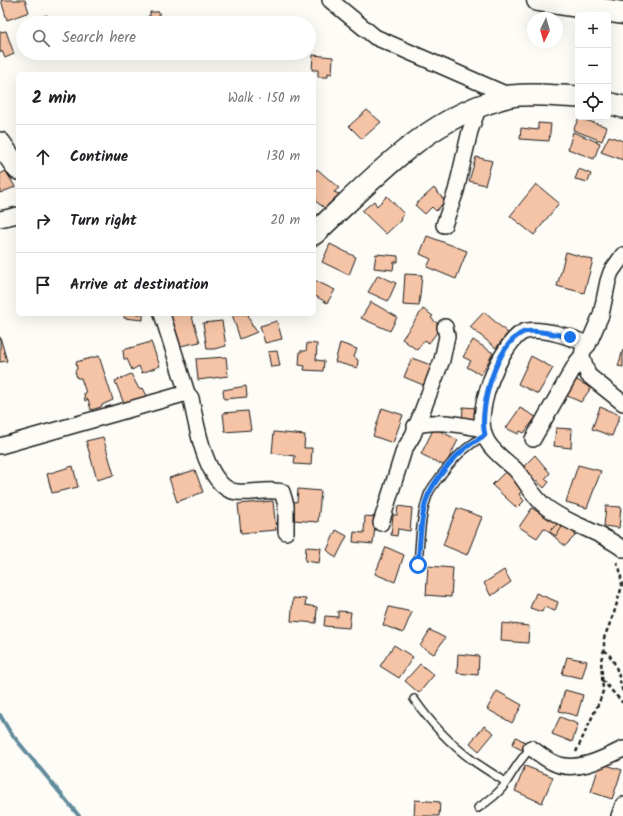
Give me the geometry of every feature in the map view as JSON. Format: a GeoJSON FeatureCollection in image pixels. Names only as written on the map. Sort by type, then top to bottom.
{"type":"FeatureCollection","features":[{"type":"Feature","properties":{"kind":"main road"},"geometry":{"type":"LineString","coordinates":[[538,0],[623,13]]}},
{"type":"Feature","properties":{"kind":"main road"},"geometry":{"type":"LineString","coordinates":[[316,232],[401,153],[448,120],[479,106],[510,96],[534,95],[575,98]]}},
{"type":"Feature","properties":{"kind":"main road"},"geometry":{"type":"LineString","coordinates":[[611,104],[623,107]]}},
{"type":"Feature","properties":{"kind":"main road"},"geometry":{"type":"LineString","coordinates":[[0,143],[16,166]]}},
{"type":"Feature","properties":{"kind":"street"},"geometry":{"type":"LineString","coordinates":[[330,0],[375,37],[510,96]]}},
{"type":"Feature","properties":{"kind":"street"},"geometry":{"type":"LineString","coordinates":[[444,225],[456,191],[470,131],[479,106]]}},
{"type":"Feature","properties":{"kind":"street"},"geometry":{"type":"LineString","coordinates":[[0,219],[16,215]]}},
{"type":"Feature","properties":{"kind":"street"},"geometry":{"type":"LineString","coordinates":[[533,439],[585,350],[601,315],[611,272],[623,255]]}},
{"type":"Feature","properties":{"kind":"street"},"geometry":{"type":"LineString","coordinates":[[163,316],[187,393],[190,398],[204,455],[216,478],[226,489],[236,492],[275,490],[282,492],[286,505],[286,532]]}},
{"type":"Feature","properties":{"kind":"street"},"geometry":{"type":"LineString","coordinates":[[381,523],[401,458],[442,360],[447,336],[445,327]]}},
{"type":"Feature","properties":{"kind":"street"},"geometry":{"type":"LineString","coordinates":[[623,403],[588,375],[585,350],[570,337],[542,332],[525,331],[513,339],[500,359],[488,386],[483,420],[484,432],[491,447],[516,471],[529,490],[544,506],[556,514],[605,538],[623,549]]}},
{"type":"Feature","properties":{"kind":"street"},"geometry":{"type":"LineString","coordinates":[[0,446],[187,393]]}},
{"type":"Feature","properties":{"kind":"street"},"geometry":{"type":"LineString","coordinates":[[415,426],[426,423],[456,424],[484,432]]}},
{"type":"Feature","properties":{"kind":"street"},"geometry":{"type":"LineString","coordinates":[[531,748],[552,762],[561,766],[574,767],[610,756],[623,748]]}},
{"type":"Feature","properties":{"kind":"street"},"geometry":{"type":"LineString","coordinates":[[619,816],[623,805]]}},
{"type":"Feature","properties":{"kind":"lane"},"geometry":{"type":"LineString","coordinates":[[418,565],[421,522],[429,493],[433,485],[455,458],[484,432]]}},
{"type":"Feature","properties":{"kind":"lane"},"geometry":{"type":"LineString","coordinates":[[414,699],[427,718],[449,741],[471,760],[506,782]]}},
{"type":"Feature","properties":{"kind":"lane"},"geometry":{"type":"LineString","coordinates":[[478,808],[492,799],[531,748]]}},
{"type":"Feature","properties":{"kind":"path"},"geometry":{"type":"LineString","coordinates":[[574,758],[603,691],[601,660],[604,650],[604,638],[614,613],[622,586],[620,570],[605,538]]}},
{"type":"Feature","properties":{"kind":"path"},"geometry":{"type":"LineString","coordinates":[[604,650],[610,654],[617,669],[623,693]]}},
{"type":"Feature","properties":{"kind":"path"},"geometry":{"type":"LineString","coordinates":[[602,680],[623,703]]}},
{"type":"Feature","properties":{"kind":"building"},"geometry":{"type":"Polygon","coordinates":[[[1,0],[25,0],[29,12],[7,20],[1,0]]]}},
{"type":"Feature","properties":{"kind":"building"},"geometry":{"type":"Polygon","coordinates":[[[150,12],[159,12],[159,16],[150,16],[150,12]]]}},
{"type":"Feature","properties":{"kind":"building"},"geometry":{"type":"Polygon","coordinates":[[[6,31],[14,54],[5,58],[2,51],[0,53],[0,32],[6,31]]]}},
{"type":"Feature","properties":{"kind":"building"},"geometry":{"type":"Polygon","coordinates":[[[316,55],[333,57],[332,74],[328,73],[328,77],[318,77],[318,70],[312,70],[313,60],[316,60],[316,55]]]}},
{"type":"Feature","properties":{"kind":"building"},"geometry":{"type":"Polygon","coordinates":[[[367,110],[381,122],[362,139],[349,126],[367,110]]]}},
{"type":"Feature","properties":{"kind":"building"},"geometry":{"type":"Polygon","coordinates":[[[578,120],[585,120],[607,127],[602,141],[573,130],[578,120]]]}},
{"type":"Feature","properties":{"kind":"building"},"geometry":{"type":"Polygon","coordinates":[[[538,123],[551,124],[549,141],[520,139],[521,128],[538,130],[538,123]]]}},
{"type":"Feature","properties":{"kind":"building"},"geometry":{"type":"Polygon","coordinates":[[[573,132],[600,143],[594,159],[568,149],[573,132]]]}},
{"type":"Feature","properties":{"kind":"building"},"geometry":{"type":"Polygon","coordinates":[[[609,136],[623,141],[623,160],[601,152],[609,136]]]}},
{"type":"Feature","properties":{"kind":"building"},"geometry":{"type":"Polygon","coordinates":[[[476,157],[492,161],[485,185],[469,181],[476,157]]]}},
{"type":"Feature","properties":{"kind":"building"},"geometry":{"type":"Polygon","coordinates":[[[317,169],[339,188],[334,192],[339,194],[325,208],[316,202],[317,169]]]}},
{"type":"Feature","properties":{"kind":"building"},"geometry":{"type":"Polygon","coordinates":[[[579,169],[591,174],[588,182],[575,179],[579,169]]]}},
{"type":"Feature","properties":{"kind":"building"},"geometry":{"type":"Polygon","coordinates":[[[6,171],[15,187],[0,193],[0,174],[6,171]]]}},
{"type":"Feature","properties":{"kind":"building"},"geometry":{"type":"Polygon","coordinates":[[[536,184],[559,203],[534,235],[510,216],[536,184]]]}},
{"type":"Feature","properties":{"kind":"building"},"geometry":{"type":"Polygon","coordinates":[[[434,188],[445,201],[436,211],[432,207],[425,214],[415,205],[434,188]]]}},
{"type":"Feature","properties":{"kind":"building"},"geometry":{"type":"Polygon","coordinates":[[[387,196],[404,214],[400,219],[401,220],[386,234],[362,211],[374,201],[377,206],[387,196]]]}},
{"type":"Feature","properties":{"kind":"building"},"geometry":{"type":"Polygon","coordinates":[[[427,236],[467,251],[456,279],[427,267],[431,259],[420,254],[427,236]]]}},
{"type":"Feature","properties":{"kind":"building"},"geometry":{"type":"Polygon","coordinates":[[[330,244],[356,257],[349,275],[322,262],[330,244]]]}},
{"type":"Feature","properties":{"kind":"building"},"geometry":{"type":"Polygon","coordinates":[[[566,252],[593,260],[584,293],[557,286],[566,252]]]}},
{"type":"Feature","properties":{"kind":"building"},"geometry":{"type":"Polygon","coordinates":[[[376,254],[398,256],[398,262],[394,262],[393,270],[374,268],[376,254]]]}},
{"type":"Feature","properties":{"kind":"building"},"geometry":{"type":"Polygon","coordinates":[[[405,274],[422,275],[419,306],[403,305],[405,274]]]}},
{"type":"Feature","properties":{"kind":"building"},"geometry":{"type":"Polygon","coordinates":[[[378,275],[396,283],[388,301],[368,292],[378,275]]]}},
{"type":"Feature","properties":{"kind":"building"},"geometry":{"type":"Polygon","coordinates":[[[316,281],[335,290],[327,303],[316,296],[316,281]]]}},
{"type":"Feature","properties":{"kind":"building"},"geometry":{"type":"Polygon","coordinates":[[[371,302],[397,317],[390,331],[361,318],[371,302]]]}},
{"type":"Feature","properties":{"kind":"building"},"geometry":{"type":"Polygon","coordinates":[[[423,309],[433,316],[431,318],[441,327],[429,343],[425,340],[417,350],[402,339],[423,309]]]}},
{"type":"Feature","properties":{"kind":"building"},"geometry":{"type":"Polygon","coordinates":[[[484,312],[508,333],[496,348],[470,327],[484,312]]]}},
{"type":"Feature","properties":{"kind":"building"},"geometry":{"type":"Polygon","coordinates":[[[124,316],[143,316],[143,320],[124,318],[124,316]]]}},
{"type":"Feature","properties":{"kind":"building"},"geometry":{"type":"Polygon","coordinates":[[[170,316],[192,316],[200,342],[180,346],[170,316]]]}},
{"type":"Feature","properties":{"kind":"building"},"geometry":{"type":"Polygon","coordinates":[[[233,316],[249,316],[252,326],[257,332],[240,339],[233,316]]]}},
{"type":"Feature","properties":{"kind":"building"},"geometry":{"type":"Polygon","coordinates":[[[222,321],[226,346],[207,349],[203,323],[222,321]]]}},
{"type":"Feature","properties":{"kind":"building"},"geometry":{"type":"Polygon","coordinates":[[[277,321],[282,339],[265,343],[260,326],[277,321]]]}},
{"type":"Feature","properties":{"kind":"building"},"geometry":{"type":"Polygon","coordinates":[[[0,337],[7,361],[0,362],[0,337]]]}},
{"type":"Feature","properties":{"kind":"building"},"geometry":{"type":"Polygon","coordinates":[[[473,340],[493,353],[481,375],[467,367],[471,361],[463,357],[473,340]]]}},
{"type":"Feature","properties":{"kind":"building"},"geometry":{"type":"Polygon","coordinates":[[[151,342],[160,366],[142,373],[139,366],[132,370],[127,359],[124,359],[123,350],[151,342]]]}},
{"type":"Feature","properties":{"kind":"building"},"geometry":{"type":"Polygon","coordinates":[[[307,343],[317,344],[316,360],[324,361],[323,371],[304,370],[305,366],[299,365],[300,351],[306,351],[307,343]]]}},
{"type":"Feature","properties":{"kind":"building"},"geometry":{"type":"Polygon","coordinates":[[[340,343],[357,349],[354,357],[358,360],[357,368],[335,362],[340,343]]]}},
{"type":"Feature","properties":{"kind":"building"},"geometry":{"type":"Polygon","coordinates":[[[623,350],[623,367],[618,366],[623,350]]]}},
{"type":"Feature","properties":{"kind":"building"},"geometry":{"type":"Polygon","coordinates":[[[277,351],[280,366],[271,367],[268,352],[277,351]]]}},
{"type":"Feature","properties":{"kind":"building"},"geometry":{"type":"Polygon","coordinates":[[[99,356],[113,400],[102,405],[101,407],[91,410],[88,399],[85,401],[84,393],[86,393],[81,378],[77,378],[75,371],[77,369],[76,362],[99,356]]]}},
{"type":"Feature","properties":{"kind":"building"},"geometry":{"type":"Polygon","coordinates":[[[531,356],[553,368],[538,394],[518,384],[531,356]]]}},
{"type":"Feature","properties":{"kind":"building"},"geometry":{"type":"Polygon","coordinates":[[[226,357],[228,376],[198,380],[196,359],[226,357]]]}},
{"type":"Feature","properties":{"kind":"building"},"geometry":{"type":"Polygon","coordinates":[[[412,358],[436,367],[428,387],[404,377],[412,358]]]}},
{"type":"Feature","properties":{"kind":"building"},"geometry":{"type":"Polygon","coordinates":[[[131,374],[139,389],[143,388],[148,398],[126,409],[115,381],[131,374]]]}},
{"type":"Feature","properties":{"kind":"building"},"geometry":{"type":"Polygon","coordinates":[[[575,379],[591,388],[581,402],[565,395],[575,379]]]}},
{"type":"Feature","properties":{"kind":"building"},"geometry":{"type":"Polygon","coordinates":[[[246,386],[247,397],[224,399],[223,390],[246,386]]]}},
{"type":"Feature","properties":{"kind":"building"},"geometry":{"type":"Polygon","coordinates":[[[463,407],[476,408],[474,425],[462,424],[463,407]]]}},
{"type":"Feature","properties":{"kind":"building"},"geometry":{"type":"Polygon","coordinates":[[[600,407],[620,415],[612,436],[592,429],[600,407]]]}},
{"type":"Feature","properties":{"kind":"building"},"geometry":{"type":"Polygon","coordinates":[[[382,408],[403,415],[393,443],[373,436],[382,408]]]}},
{"type":"Feature","properties":{"kind":"building"},"geometry":{"type":"Polygon","coordinates":[[[520,408],[536,417],[524,433],[520,431],[518,434],[506,428],[520,408]]]}},
{"type":"Feature","properties":{"kind":"building"},"geometry":{"type":"Polygon","coordinates":[[[248,411],[251,430],[225,432],[223,413],[248,411]]]}},
{"type":"Feature","properties":{"kind":"building"},"geometry":{"type":"Polygon","coordinates":[[[434,428],[458,440],[445,466],[421,454],[434,428]]]}},
{"type":"Feature","properties":{"kind":"building"},"geometry":{"type":"Polygon","coordinates":[[[556,428],[572,429],[571,448],[554,446],[556,428]]]}},
{"type":"Feature","properties":{"kind":"building"},"geometry":{"type":"Polygon","coordinates":[[[274,432],[305,435],[304,448],[312,448],[311,465],[294,464],[295,456],[272,453],[274,432]]]}},
{"type":"Feature","properties":{"kind":"building"},"geometry":{"type":"Polygon","coordinates":[[[103,437],[114,475],[97,480],[86,441],[103,437]]]}},
{"type":"Feature","properties":{"kind":"building"},"geometry":{"type":"Polygon","coordinates":[[[535,455],[550,473],[545,479],[549,482],[544,488],[523,467],[535,455]]]}},
{"type":"Feature","properties":{"kind":"building"},"geometry":{"type":"Polygon","coordinates":[[[578,465],[601,471],[587,508],[566,502],[578,465]]]}},
{"type":"Feature","properties":{"kind":"building"},"geometry":{"type":"Polygon","coordinates":[[[73,466],[78,487],[52,493],[47,474],[73,466]]]}},
{"type":"Feature","properties":{"kind":"building"},"geometry":{"type":"Polygon","coordinates":[[[195,470],[203,492],[177,502],[169,478],[195,470]]]}},
{"type":"Feature","properties":{"kind":"building"},"geometry":{"type":"Polygon","coordinates":[[[506,471],[523,490],[519,494],[524,501],[517,508],[492,485],[506,471]]]}},
{"type":"Feature","properties":{"kind":"building"},"geometry":{"type":"Polygon","coordinates":[[[298,489],[321,491],[318,522],[293,520],[293,501],[297,502],[298,489]]]}},
{"type":"Feature","properties":{"kind":"building"},"geometry":{"type":"Polygon","coordinates":[[[273,501],[276,530],[241,533],[238,504],[273,501]]]}},
{"type":"Feature","properties":{"kind":"building"},"geometry":{"type":"Polygon","coordinates":[[[398,506],[412,508],[410,531],[398,529],[397,536],[391,535],[393,515],[397,515],[398,506]]]}},
{"type":"Feature","properties":{"kind":"building"},"geometry":{"type":"Polygon","coordinates":[[[606,506],[621,507],[619,528],[604,526],[606,506]]]}},
{"type":"Feature","properties":{"kind":"building"},"geometry":{"type":"Polygon","coordinates":[[[457,508],[482,517],[467,555],[443,545],[457,508]]]}},
{"type":"Feature","properties":{"kind":"building"},"geometry":{"type":"Polygon","coordinates":[[[532,508],[562,527],[556,536],[544,528],[537,538],[519,527],[532,508]]]}},
{"type":"Feature","properties":{"kind":"building"},"geometry":{"type":"Polygon","coordinates":[[[365,516],[376,517],[373,544],[353,542],[354,532],[364,533],[365,516]]]}},
{"type":"Feature","properties":{"kind":"building"},"geometry":{"type":"Polygon","coordinates":[[[560,521],[576,535],[565,546],[549,532],[560,521]]]}},
{"type":"Feature","properties":{"kind":"building"},"geometry":{"type":"Polygon","coordinates":[[[336,530],[347,536],[336,558],[327,550],[336,530]]]}},
{"type":"Feature","properties":{"kind":"building"},"geometry":{"type":"Polygon","coordinates":[[[306,547],[321,548],[319,563],[305,561],[306,547]]]}},
{"type":"Feature","properties":{"kind":"building"},"geometry":{"type":"Polygon","coordinates":[[[386,547],[404,555],[395,582],[375,574],[386,547]]]}},
{"type":"Feature","properties":{"kind":"building"},"geometry":{"type":"Polygon","coordinates":[[[428,566],[453,568],[451,597],[426,595],[428,566]]]}},
{"type":"Feature","properties":{"kind":"building"},"geometry":{"type":"Polygon","coordinates":[[[504,570],[511,582],[491,596],[484,583],[504,570]]]}},
{"type":"Feature","properties":{"kind":"building"},"geometry":{"type":"Polygon","coordinates":[[[536,593],[558,602],[555,611],[544,607],[542,612],[530,608],[536,593]]]}},
{"type":"Feature","properties":{"kind":"building"},"geometry":{"type":"Polygon","coordinates":[[[293,598],[306,599],[305,605],[317,607],[316,623],[291,621],[293,598]]]}},
{"type":"Feature","properties":{"kind":"building"},"geometry":{"type":"Polygon","coordinates":[[[389,607],[412,612],[403,633],[383,625],[389,607]]]}},
{"type":"Feature","properties":{"kind":"building"},"geometry":{"type":"Polygon","coordinates":[[[338,611],[351,612],[349,628],[324,626],[325,616],[338,617],[338,611]]]}},
{"type":"Feature","properties":{"kind":"building"},"geometry":{"type":"Polygon","coordinates":[[[502,623],[529,626],[528,643],[501,641],[502,623]]]}},
{"type":"Feature","properties":{"kind":"building"},"geometry":{"type":"Polygon","coordinates":[[[430,630],[445,638],[434,654],[420,646],[430,630]]]}},
{"type":"Feature","properties":{"kind":"building"},"geometry":{"type":"Polygon","coordinates":[[[394,645],[413,657],[399,678],[380,666],[394,645]]]}},
{"type":"Feature","properties":{"kind":"building"},"geometry":{"type":"Polygon","coordinates":[[[458,654],[479,656],[478,675],[457,673],[458,654]]]}},
{"type":"Feature","properties":{"kind":"building"},"geometry":{"type":"Polygon","coordinates":[[[567,657],[587,661],[582,678],[562,674],[567,657]]]}},
{"type":"Feature","properties":{"kind":"building"},"geometry":{"type":"Polygon","coordinates":[[[420,664],[434,675],[419,693],[405,681],[420,664]]]}},
{"type":"Feature","properties":{"kind":"building"},"geometry":{"type":"Polygon","coordinates":[[[565,690],[583,695],[577,716],[559,711],[565,690]]]}},
{"type":"Feature","properties":{"kind":"building"},"geometry":{"type":"Polygon","coordinates":[[[497,691],[522,705],[512,723],[487,709],[497,691]]]}},
{"type":"Feature","properties":{"kind":"building"},"geometry":{"type":"Polygon","coordinates":[[[560,717],[578,724],[572,742],[552,734],[560,717]]]}},
{"type":"Feature","properties":{"kind":"building"},"geometry":{"type":"Polygon","coordinates":[[[484,726],[494,733],[479,751],[470,743],[484,726]]]}},
{"type":"Feature","properties":{"kind":"building"},"geometry":{"type":"Polygon","coordinates":[[[516,737],[525,742],[522,750],[512,745],[516,737]]]}},
{"type":"Feature","properties":{"kind":"building"},"geometry":{"type":"Polygon","coordinates":[[[600,763],[622,770],[612,799],[591,792],[600,763]]]}},
{"type":"Feature","properties":{"kind":"building"},"geometry":{"type":"Polygon","coordinates":[[[525,766],[553,777],[542,803],[515,791],[525,766]]]}},
{"type":"Feature","properties":{"kind":"building"},"geometry":{"type":"Polygon","coordinates":[[[415,800],[440,802],[439,816],[414,816],[415,800]]]}},
{"type":"Feature","properties":{"kind":"waterway"},"geometry":{"type":"LineString","coordinates":[[0,715],[10,732],[79,816]]}},
{"type":"Feature","properties":{"kind":"route"},"geometry":{"type":"LineString","coordinates":[[418,565],[421,522],[429,493],[433,485],[455,458],[466,448],[485,435],[483,420],[487,390],[500,359],[513,339],[525,331],[559,334],[570,337]]}}]}
